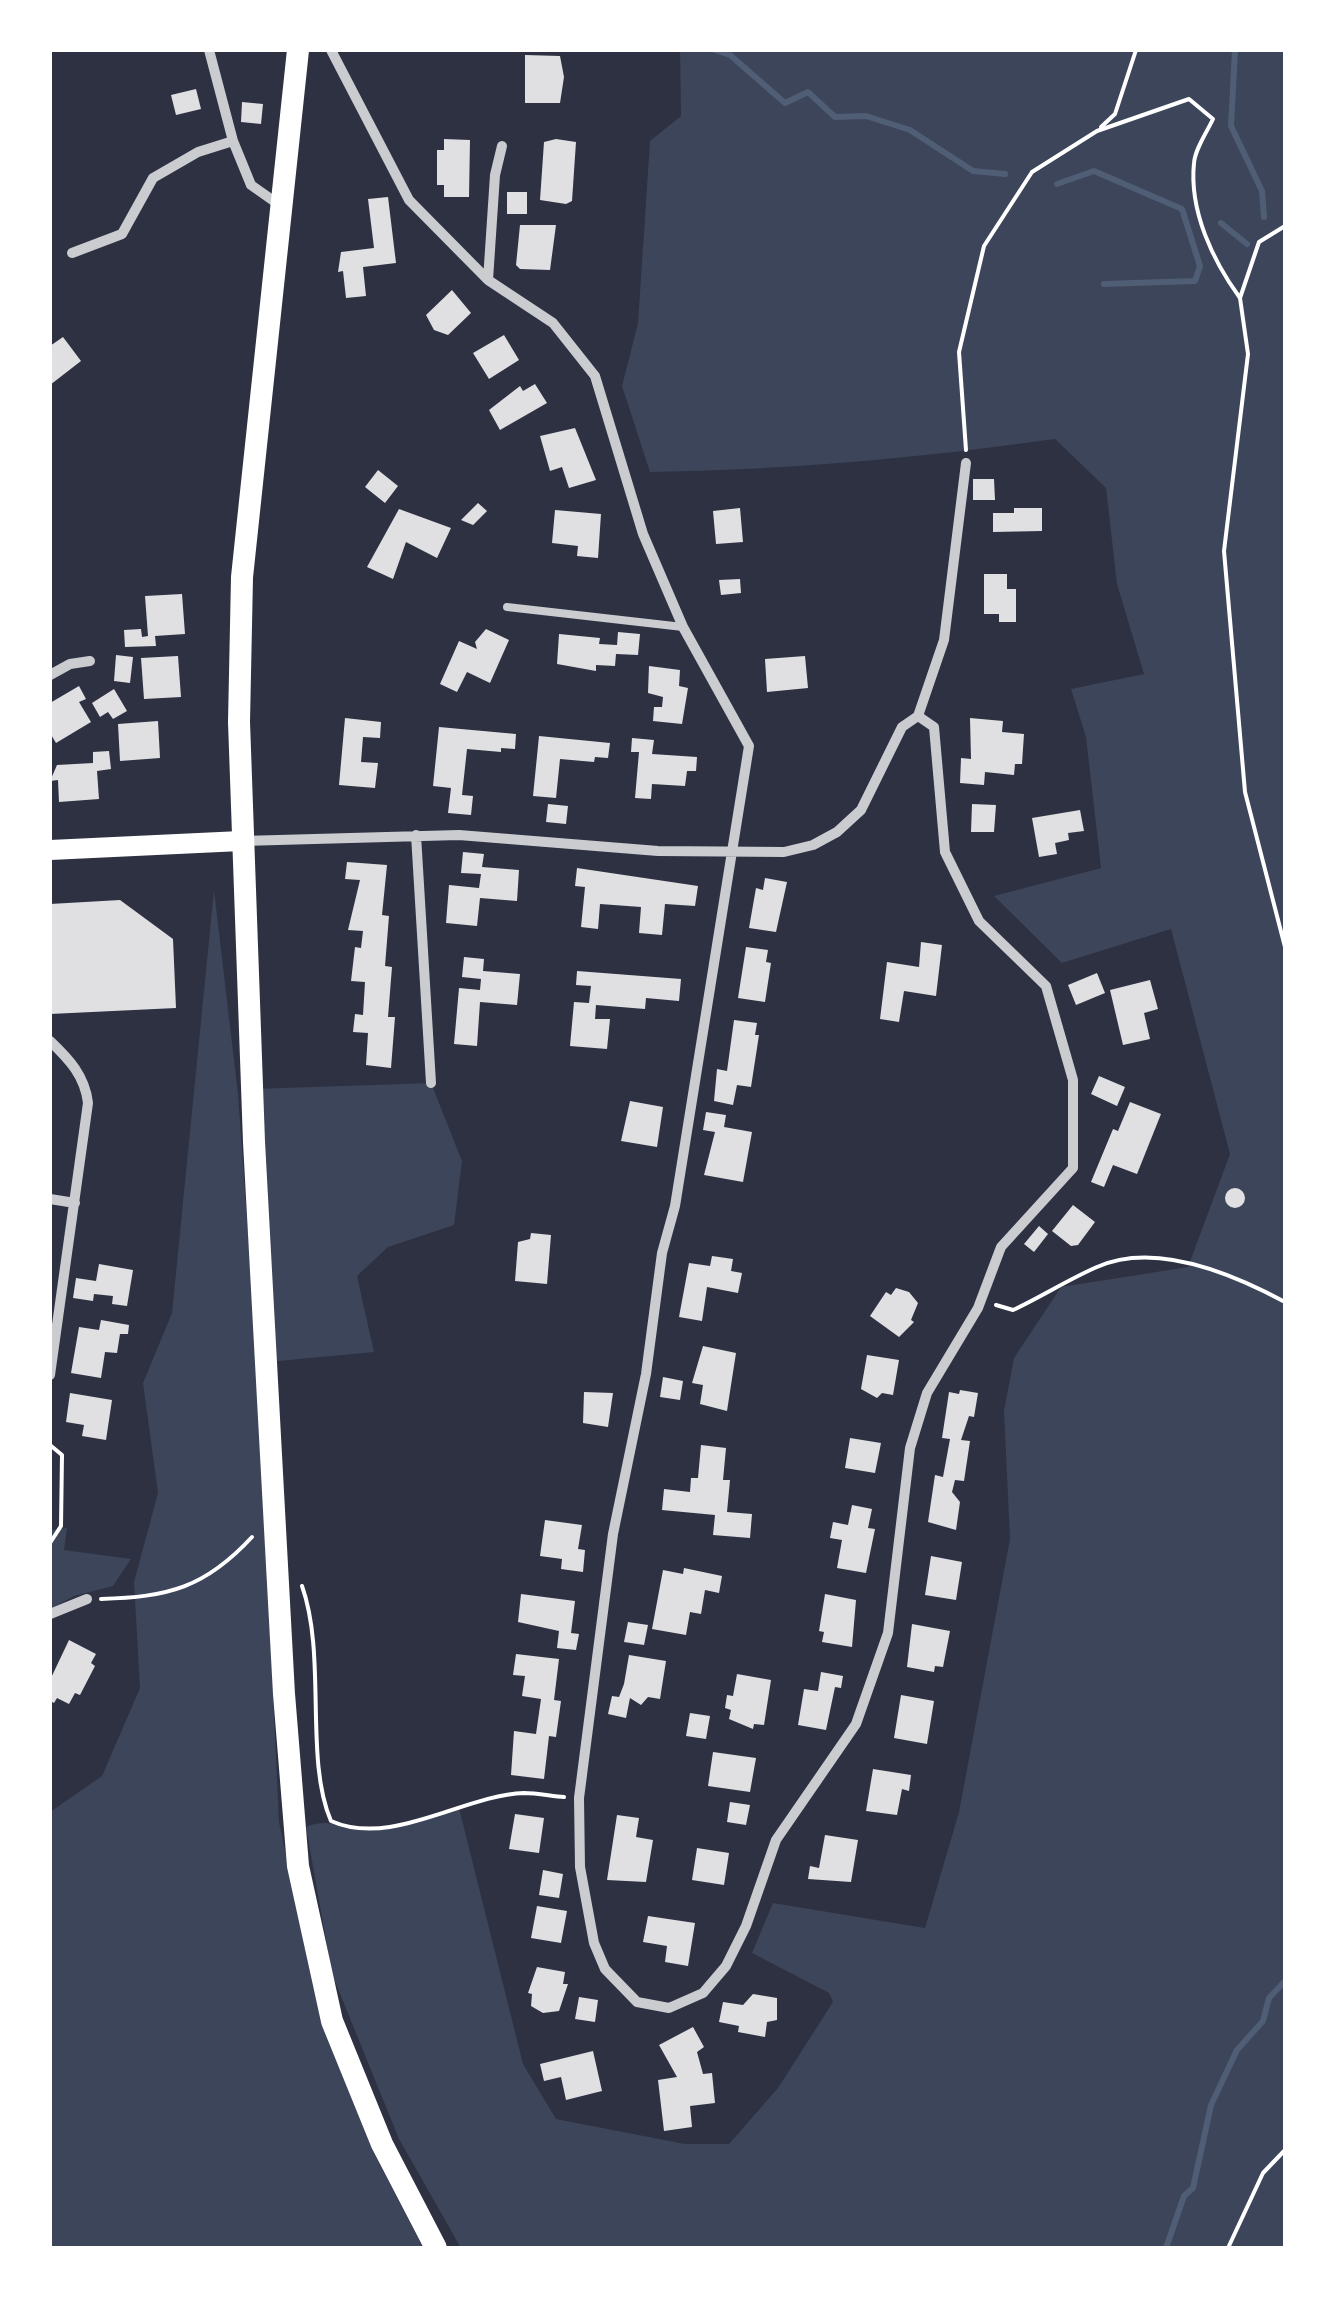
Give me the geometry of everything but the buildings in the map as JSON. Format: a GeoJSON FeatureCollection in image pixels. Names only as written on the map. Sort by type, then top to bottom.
{"type":"FeatureCollection","features":[{"type":"Feature","properties":{"kind":"main road"},"geometry":{"type":"LineString","coordinates":[[298,50],[242,577],[241,841],[292,1823],[314,1950],[352,2074],[382,2144],[436,2248]]}},
{"type":"Feature","properties":{"kind":"main road"},"geometry":{"type":"LineString","coordinates":[[50,850],[241,841]]}},
{"type":"Feature","properties":{"kind":"street"},"geometry":{"type":"LineString","coordinates":[[209,50],[234,141],[252,185],[279,205]]}},
{"type":"Feature","properties":{"kind":"street"},"geometry":{"type":"LineString","coordinates":[[331,50],[409,200],[488,280],[553,323],[596,376],[643,534],[684,627],[748,746],[676,1206],[662,1254],[642,1392],[612,1534],[579,1798],[580,1867],[594,1943],[605,1969],[637,2002],[669,2008],[689,2002],[716,1981],[736,1949],[776,1840],[838,1756],[867,1698],[888,1632],[916,1423],[935,1378],[979,1304],[1000,1247],[1073,1168],[1073,1080],[1046,986],[979,921],[946,852],[938,746],[934,727],[918,716]]}},
{"type":"Feature","properties":{"kind":"street"},"geometry":{"type":"LineString","coordinates":[[72,252],[122,234],[153,178],[198,152],[234,141]]}},
{"type":"Feature","properties":{"kind":"street"},"geometry":{"type":"LineString","coordinates":[[488,280],[495,176],[502,146]]}},
{"type":"Feature","properties":{"kind":"street"},"geometry":{"type":"LineString","coordinates":[[241,841],[416,835],[784,852],[813,845],[838,832],[861,810],[902,727],[918,716],[944,640],[966,463]]}},
{"type":"Feature","properties":{"kind":"street"},"geometry":{"type":"LineString","coordinates":[[50,676],[70,664],[90,662]]}},
{"type":"Feature","properties":{"kind":"street"},"geometry":{"type":"LineString","coordinates":[[416,835],[431,1083]]}},
{"type":"Feature","properties":{"kind":"street"},"geometry":{"type":"LineString","coordinates":[[50,1041],[69,1059],[86,1091],[75,1203],[50,1375]]}},
{"type":"Feature","properties":{"kind":"street"},"geometry":{"type":"LineString","coordinates":[[50,1199],[75,1203]]}},
{"type":"Feature","properties":{"kind":"street"},"geometry":{"type":"LineString","coordinates":[[50,1614],[87,1600]]}},
{"type":"Feature","properties":{"kind":"lane"},"geometry":{"type":"LineString","coordinates":[[507,607],[684,627]]}},
{"type":"Feature","properties":{"kind":"path"},"geometry":{"type":"LineString","coordinates":[[966,463],[959,352],[984,246],[1032,172],[1098,130],[1114,114],[1136,50]]}},
{"type":"Feature","properties":{"kind":"path"},"geometry":{"type":"LineString","coordinates":[[1098,130],[1189,100],[1213,118],[1194,161],[1200,223],[1223,275],[1240,298]]}},
{"type":"Feature","properties":{"kind":"path"},"geometry":{"type":"LineString","coordinates":[[1285,226],[1259,242],[1240,298],[1248,354],[1224,552],[1245,792],[1285,947]]}},
{"type":"Feature","properties":{"kind":"path"},"geometry":{"type":"LineString","coordinates":[[979,1304],[1013,1310],[1100,1265],[1156,1256],[1258,1288],[1285,1302]]}},
{"type":"Feature","properties":{"kind":"path"},"geometry":{"type":"LineString","coordinates":[[50,1444],[62,1454],[61,1526],[50,1543]]}},
{"type":"Feature","properties":{"kind":"path"},"geometry":{"type":"LineString","coordinates":[[87,1600],[147,1598],[190,1587],[276,1520]]}},
{"type":"Feature","properties":{"kind":"path"},"geometry":{"type":"LineString","coordinates":[[279,1572],[296,1577],[303,1588],[311,1623],[321,1770],[332,1820],[360,1828],[416,1821],[522,1793],[579,1798]]}},
{"type":"Feature","properties":{"kind":"path"},"geometry":{"type":"LineString","coordinates":[[1228,2248],[1263,2173],[1285,2150]]}},
{"type":"Feature","properties":{"kind":"shaded area"},"geometry":{"type":"Polygon","coordinates":[[[680,50],[1285,50],[1285,2248],[461,2248],[399,2139],[332,1974],[306,1827],[326,1823],[384,1827],[459,1808],[523,2064],[556,2119],[685,2144],[729,2144],[778,2088],[833,2002],[829,1993],[752,1953],[773,1903],[925,1928],[959,1812],[1010,1539],[1004,1411],[1014,1358],[1061,1287],[1188,1267],[1230,1154],[1171,929],[1062,963],[994,896],[1101,868],[1086,737],[1071,689],[1144,674],[1117,584],[1106,488],[1055,439],[853,462],[650,472],[622,386],[638,323],[650,141],[681,116],[680,50]]]}},
{"type":"Feature","properties":{"kind":"shaded area"},"geometry":{"type":"Polygon","coordinates":[[[214,890],[238,1094],[258,1374],[279,1822],[313,1987],[373,2151],[423,2248],[50,2248],[50,1812],[102,1776],[140,1688],[134,1582],[158,1493],[143,1383],[172,1313],[214,890]]]}},
{"type":"Feature","properties":{"kind":"shaded area"},"geometry":{"type":"Polygon","coordinates":[[[431,1083],[462,1161],[454,1225],[388,1247],[357,1276],[374,1352],[268,1362],[254,1089],[431,1083]]]}},
{"type":"Feature","properties":{"kind":"shaded area"},"geometry":{"type":"Polygon","coordinates":[[[67,1528],[64,1550],[131,1559],[113,1586],[74,1596],[50,1609],[50,1530],[67,1528]]]}},
{"type":"Feature","properties":{"kind":"waterway"},"geometry":{"type":"LineString","coordinates":[[715,50],[730,55],[785,103],[808,92],[835,117],[866,116],[910,130],[973,171],[1005,174]]}},
{"type":"Feature","properties":{"kind":"waterway"},"geometry":{"type":"LineString","coordinates":[[1235,50],[1231,126],[1262,191],[1264,217]]}},
{"type":"Feature","properties":{"kind":"waterway"},"geometry":{"type":"LineString","coordinates":[[1057,184],[1094,171],[1182,209],[1200,266],[1195,281],[1104,284]]}},
{"type":"Feature","properties":{"kind":"waterway"},"geometry":{"type":"LineString","coordinates":[[1221,223],[1247,244]]}},
{"type":"Feature","properties":{"kind":"waterway"},"geometry":{"type":"LineString","coordinates":[[1166,2248],[1184,2196],[1193,2188],[1211,2105],[1237,2050],[1263,2021],[1269,1998],[1285,1981]]}}]}
